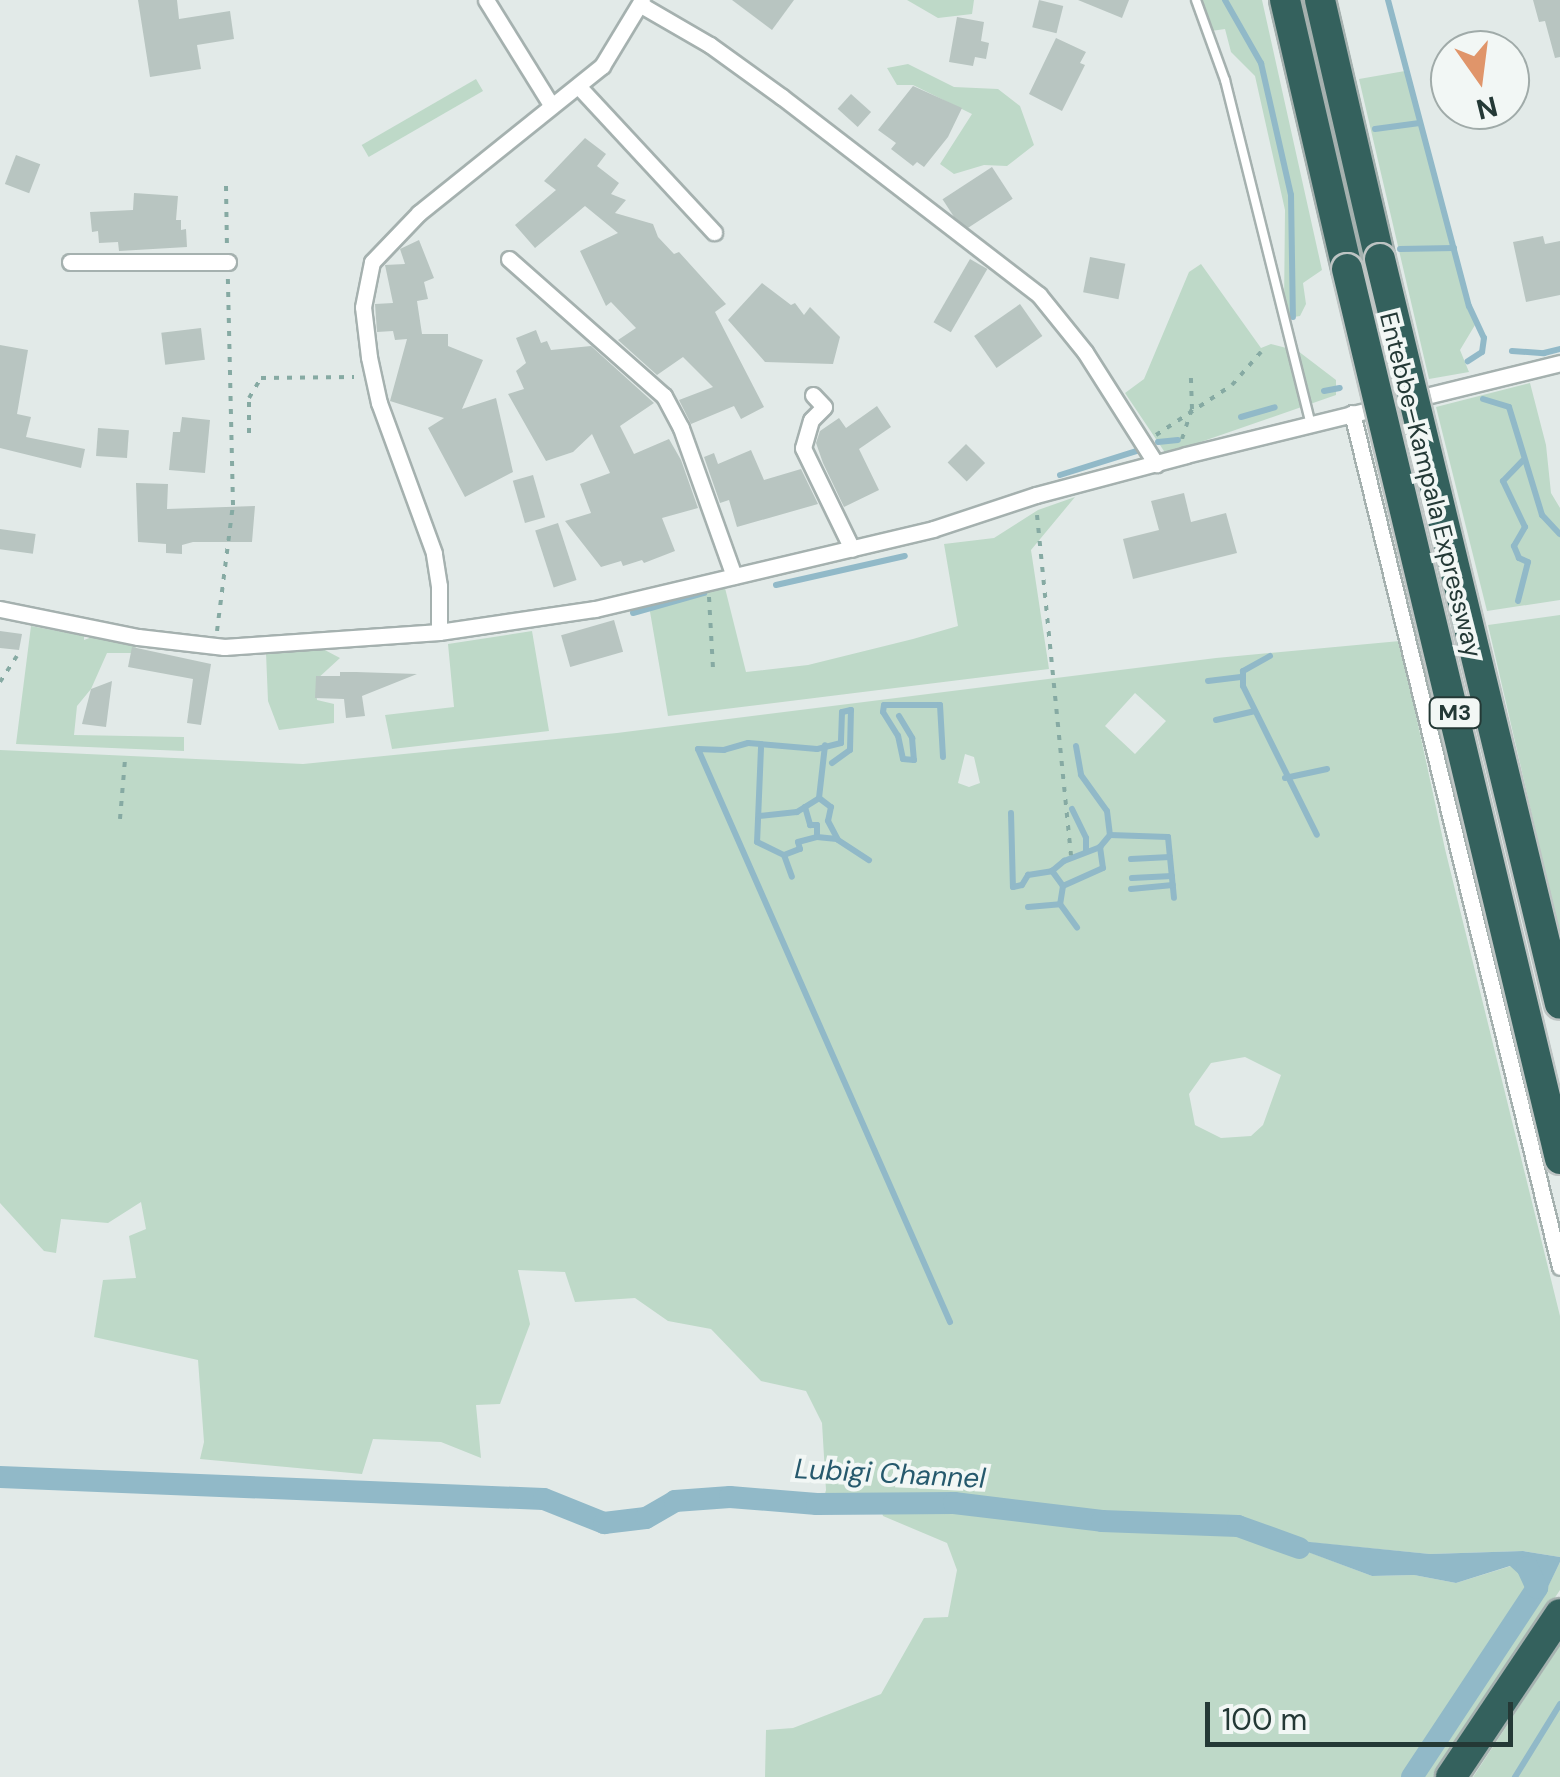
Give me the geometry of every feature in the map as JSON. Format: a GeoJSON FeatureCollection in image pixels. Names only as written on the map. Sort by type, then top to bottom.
{"type":"FeatureCollection","features":[{"type":"Feature","properties":{"kind":"highway","name":"Entebbe–Kampala Expressway"},"geometry":{"type":"LineString","coordinates":[[1285,0],[1560,1159]]}},
{"type":"Feature","properties":{"kind":"highway","name":"Entebbe–Kampala Expressway"},"geometry":{"type":"LineString","coordinates":[[1320,0],[1560,1004]]}},
{"type":"Feature","properties":{"kind":"highway"},"geometry":{"type":"LineString","coordinates":[[1451,1777],[1560,1614]]}},
{"type":"Feature","properties":{"kind":"street"},"geometry":{"type":"LineString","coordinates":[[486,0],[551,105]]}},
{"type":"Feature","properties":{"kind":"street"},"geometry":{"type":"LineString","coordinates":[[438,632],[439,586],[434,553],[379,404],[373,374],[363,307],[372,262],[420,213],[551,105],[580,88],[602,66],[642,3],[710,45],[782,97],[1039,294],[1075,337],[1156,464]]}},
{"type":"Feature","properties":{"kind":"street"},"geometry":{"type":"LineString","coordinates":[[580,88],[714,232]]}},
{"type":"Feature","properties":{"kind":"street"},"geometry":{"type":"LineString","coordinates":[[509,259],[664,396],[680,428],[734,576]]}},
{"type":"Feature","properties":{"kind":"street"},"geometry":{"type":"LineString","coordinates":[[70,262],[228,262]]}},
{"type":"Feature","properties":{"kind":"street"},"geometry":{"type":"LineString","coordinates":[[0,609],[138,637],[215,646],[328,643],[595,609],[933,529],[1036,495],[1560,364]]}},
{"type":"Feature","properties":{"kind":"street"},"geometry":{"type":"LineString","coordinates":[[813,396],[824,406],[811,420],[803,448],[852,549]]}},
{"type":"Feature","properties":{"kind":"street"},"geometry":{"type":"LineString","coordinates":[[1352,413],[1560,1267]]}},
{"type":"Feature","properties":{"kind":"lane"},"geometry":{"type":"LineString","coordinates":[[1196,0],[1226,80],[1312,424]]}},
{"type":"Feature","properties":{"kind":"path"},"geometry":{"type":"LineString","coordinates":[[215,646],[233,505],[226,186]]}},
{"type":"Feature","properties":{"kind":"path"},"geometry":{"type":"LineString","coordinates":[[1146,444],[1192,408],[1232,385],[1261,352]]}},
{"type":"Feature","properties":{"kind":"path"},"geometry":{"type":"LineString","coordinates":[[1182,439],[1192,408],[1191,373]]}},
{"type":"Feature","properties":{"kind":"path"},"geometry":{"type":"LineString","coordinates":[[249,433],[249,398],[261,378],[373,374]]}},
{"type":"Feature","properties":{"kind":"path"},"geometry":{"type":"LineString","coordinates":[[1036,495],[1071,855]]}},
{"type":"Feature","properties":{"kind":"path"},"geometry":{"type":"LineString","coordinates":[[708,582],[713,668]]}},
{"type":"Feature","properties":{"kind":"path"},"geometry":{"type":"LineString","coordinates":[[0,682],[17,656]]}},
{"type":"Feature","properties":{"kind":"path"},"geometry":{"type":"LineString","coordinates":[[120,819],[125,760]]}},
{"type":"Feature","properties":{"kind":"green space"},"geometry":{"type":"Polygon","coordinates":[[[907,0],[974,0],[972,14],[938,18],[907,0]]]}},
{"type":"Feature","properties":{"kind":"green space"},"geometry":{"type":"Polygon","coordinates":[[[1202,0],[1262,0],[1322,270],[1303,283],[1306,304],[1300,316],[1288,318],[1284,309],[1285,210],[1255,76],[1231,52],[1225,29],[1211,31],[1202,0]]]}},
{"type":"Feature","properties":{"kind":"green space"},"geometry":{"type":"Polygon","coordinates":[[[908,64],[954,87],[998,89],[1020,106],[1034,145],[1007,166],[984,165],[954,174],[940,164],[972,114],[913,85],[897,85],[887,68],[908,64]]]}},
{"type":"Feature","properties":{"kind":"green space"},"geometry":{"type":"Polygon","coordinates":[[[1405,71],[1475,325],[1460,350],[1469,372],[1429,379],[1359,79],[1405,71]]]}},
{"type":"Feature","properties":{"kind":"green space"},"geometry":{"type":"Polygon","coordinates":[[[476,79],[483,91],[369,157],[362,145],[476,79]]]}},
{"type":"Feature","properties":{"kind":"green space"},"geometry":{"type":"Polygon","coordinates":[[[1201,264],[1261,348],[1271,344],[1298,351],[1336,380],[1336,395],[1166,454],[1125,393],[1144,379],[1189,272],[1201,264]]]}},
{"type":"Feature","properties":{"kind":"green space"},"geometry":{"type":"Polygon","coordinates":[[[1530,383],[1546,445],[1551,493],[1560,508],[1560,600],[1487,611],[1436,407],[1530,383]]]}},
{"type":"Feature","properties":{"kind":"green space"},"geometry":{"type":"Polygon","coordinates":[[[1075,497],[1031,550],[1049,669],[668,716],[649,606],[725,588],[746,672],[808,665],[913,639],[958,626],[944,544],[994,538],[1038,510],[1075,497]]]}},
{"type":"Feature","properties":{"kind":"green space"},"geometry":{"type":"Polygon","coordinates":[[[1560,615],[1560,936],[1488,625],[1560,615]]]}},
{"type":"Feature","properties":{"kind":"green space"},"geometry":{"type":"Polygon","coordinates":[[[31,626],[84,636],[84,640],[100,634],[136,647],[133,653],[107,653],[91,689],[77,706],[74,735],[184,737],[184,751],[16,744],[31,626]]]}},
{"type":"Feature","properties":{"kind":"green space"},"geometry":{"type":"Polygon","coordinates":[[[532,631],[549,731],[392,749],[385,715],[454,707],[448,644],[532,631]]]}},
{"type":"Feature","properties":{"kind":"green space"},"geometry":{"type":"Polygon","coordinates":[[[1400,641],[1445,849],[1560,1316],[1560,1557],[1523,1551],[1430,1554],[1274,1539],[1372,1576],[1414,1575],[1456,1583],[1511,1566],[1547,1588],[1560,1562],[1560,1590],[1436,1777],[765,1777],[766,1730],[793,1728],[881,1694],[924,1618],[948,1617],[957,1570],[947,1543],[883,1516],[879,1503],[822,1504],[826,1490],[822,1423],[806,1391],[761,1381],[711,1329],[668,1321],[635,1298],[575,1302],[565,1272],[518,1270],[530,1324],[500,1404],[476,1405],[481,1458],[441,1442],[373,1439],[362,1474],[200,1459],[204,1442],[198,1360],[94,1337],[103,1280],[136,1278],[129,1236],[146,1229],[141,1202],[108,1223],[61,1219],[56,1253],[44,1251],[0,1203],[0,750],[303,764],[617,733],[1216,658],[1400,641]],[[1135,693],[1105,726],[1135,754],[1166,721],[1135,693]],[[965,754],[958,783],[969,787],[980,783],[974,757],[965,754]],[[1245,1057],[1211,1063],[1189,1094],[1195,1125],[1221,1138],[1251,1136],[1263,1125],[1281,1075],[1245,1057]]]}},
{"type":"Feature","properties":{"kind":"green space"},"geometry":{"type":"Polygon","coordinates":[[[321,648],[340,658],[316,680],[317,700],[334,704],[334,723],[279,730],[268,701],[266,653],[321,648]]]}},
{"type":"Feature","properties":{"kind":"green space"},"geometry":{"type":"Polygon","coordinates":[[[1560,1645],[1560,1777],[1473,1777],[1560,1645]]]}},
{"type":"Feature","properties":{"kind":"water"},"geometry":{"type":"Polygon","coordinates":[[[1270,1538],[1430,1554],[1523,1551],[1560,1557],[1560,1562],[1547,1589],[1527,1592],[1521,1576],[1510,1566],[1456,1583],[1414,1575],[1372,1576],[1270,1538]]]}},
{"type":"Feature","properties":{"kind":"building"},"geometry":{"type":"Polygon","coordinates":[[[138,0],[177,0],[179,19],[230,11],[234,39],[197,45],[201,69],[150,77],[138,0]]]}},
{"type":"Feature","properties":{"kind":"building"},"geometry":{"type":"Polygon","coordinates":[[[732,0],[794,0],[772,30],[732,0]]]}},
{"type":"Feature","properties":{"kind":"building"},"geometry":{"type":"Polygon","coordinates":[[[1039,0],[1063,6],[1056,33],[1032,27],[1039,0]]]}},
{"type":"Feature","properties":{"kind":"building"},"geometry":{"type":"Polygon","coordinates":[[[1078,0],[1129,0],[1122,18],[1078,0]]]}},
{"type":"Feature","properties":{"kind":"building"},"geometry":{"type":"Polygon","coordinates":[[[1533,0],[1560,0],[1560,57],[1555,58],[1545,21],[1539,22],[1533,0]]]}},
{"type":"Feature","properties":{"kind":"building"},"geometry":{"type":"Polygon","coordinates":[[[957,17],[984,22],[981,41],[989,43],[986,59],[975,57],[973,66],[949,62],[957,17]]]}},
{"type":"Feature","properties":{"kind":"building"},"geometry":{"type":"Polygon","coordinates":[[[1056,38],[1086,52],[1080,63],[1085,65],[1062,111],[1029,94],[1056,38]]]}},
{"type":"Feature","properties":{"kind":"building"},"geometry":{"type":"Polygon","coordinates":[[[913,86],[962,108],[948,137],[924,167],[917,162],[913,166],[891,149],[896,143],[878,130],[913,86]]]}},
{"type":"Feature","properties":{"kind":"building"},"geometry":{"type":"Polygon","coordinates":[[[851,94],[871,112],[858,127],[838,109],[851,94]]]}},
{"type":"Feature","properties":{"kind":"building"},"geometry":{"type":"Polygon","coordinates":[[[585,138],[606,154],[597,166],[619,183],[611,194],[626,200],[615,213],[653,224],[658,237],[674,254],[679,252],[726,304],[715,312],[764,407],[741,419],[734,406],[691,424],[679,400],[713,387],[683,357],[657,375],[618,340],[636,328],[611,302],[606,306],[580,251],[618,233],[585,206],[535,248],[515,225],[556,190],[544,181],[585,138]]]}},
{"type":"Feature","properties":{"kind":"building"},"geometry":{"type":"Polygon","coordinates":[[[16,155],[40,164],[29,193],[5,184],[16,155]]]}},
{"type":"Feature","properties":{"kind":"building"},"geometry":{"type":"Polygon","coordinates":[[[992,167],[1013,199],[963,231],[943,199],[992,167]]]}},
{"type":"Feature","properties":{"kind":"building"},"geometry":{"type":"Polygon","coordinates":[[[134,193],[178,196],[176,220],[181,220],[181,230],[186,229],[187,247],[119,251],[118,242],[99,243],[98,231],[92,232],[90,212],[133,210],[134,193]]]}},
{"type":"Feature","properties":{"kind":"building"},"geometry":{"type":"Polygon","coordinates":[[[1543,236],[1545,244],[1560,241],[1560,295],[1526,302],[1513,242],[1543,236]]]}},
{"type":"Feature","properties":{"kind":"building"},"geometry":{"type":"Polygon","coordinates":[[[419,240],[434,278],[424,282],[428,299],[417,301],[422,334],[448,334],[448,346],[483,360],[462,409],[496,398],[513,472],[465,497],[428,428],[444,418],[390,401],[407,339],[395,340],[393,331],[377,332],[375,304],[393,303],[385,265],[405,264],[400,249],[419,240]]]}},
{"type":"Feature","properties":{"kind":"building"},"geometry":{"type":"Polygon","coordinates":[[[1090,257],[1125,264],[1118,299],[1083,292],[1090,257]]]}},
{"type":"Feature","properties":{"kind":"building"},"geometry":{"type":"Polygon","coordinates":[[[970,259],[987,269],[951,332],[934,322],[970,259]]]}},
{"type":"Feature","properties":{"kind":"building"},"geometry":{"type":"Polygon","coordinates":[[[762,283],[791,305],[795,303],[804,315],[810,307],[840,337],[833,364],[765,362],[728,320],[762,283]]]}},
{"type":"Feature","properties":{"kind":"building"},"geometry":{"type":"Polygon","coordinates":[[[1020,304],[1042,336],[996,368],[974,336],[1020,304]]]}},
{"type":"Feature","properties":{"kind":"building"},"geometry":{"type":"Polygon","coordinates":[[[201,328],[205,360],[165,365],[161,333],[201,328]]]}},
{"type":"Feature","properties":{"kind":"building"},"geometry":{"type":"Polygon","coordinates":[[[536,330],[541,343],[547,341],[551,350],[591,346],[654,403],[620,426],[634,454],[669,439],[681,460],[698,508],[662,518],[675,551],[644,563],[642,560],[623,566],[621,561],[601,567],[565,521],[591,513],[580,484],[610,473],[592,434],[573,452],[546,461],[508,394],[524,389],[516,371],[526,363],[516,338],[536,330]]]}},
{"type":"Feature","properties":{"kind":"building"},"geometry":{"type":"Polygon","coordinates":[[[0,345],[28,350],[17,414],[31,417],[26,437],[85,449],[81,468],[0,448],[0,345]]]}},
{"type":"Feature","properties":{"kind":"building"},"geometry":{"type":"Polygon","coordinates":[[[877,406],[891,427],[859,449],[879,490],[844,507],[816,443],[820,431],[839,418],[846,428],[877,406]]]}},
{"type":"Feature","properties":{"kind":"building"},"geometry":{"type":"Polygon","coordinates":[[[182,417],[210,420],[205,473],[169,470],[173,432],[180,432],[182,417]]]}},
{"type":"Feature","properties":{"kind":"building"},"geometry":{"type":"Polygon","coordinates":[[[98,428],[129,430],[127,458],[96,456],[98,428]]]}},
{"type":"Feature","properties":{"kind":"building"},"geometry":{"type":"Polygon","coordinates":[[[966,444],[985,463],[967,481],[948,462],[966,444]]]}},
{"type":"Feature","properties":{"kind":"building"},"geometry":{"type":"Polygon","coordinates":[[[751,450],[764,480],[801,469],[818,504],[737,527],[729,500],[720,503],[704,457],[714,453],[718,464],[751,450]]]}},
{"type":"Feature","properties":{"kind":"building"},"geometry":{"type":"Polygon","coordinates":[[[533,475],[545,517],[525,523],[513,481],[533,475]]]}},
{"type":"Feature","properties":{"kind":"building"},"geometry":{"type":"Polygon","coordinates":[[[136,483],[168,484],[167,509],[255,506],[252,542],[193,542],[182,545],[182,554],[166,553],[166,544],[138,542],[136,483]]]}},
{"type":"Feature","properties":{"kind":"building"},"geometry":{"type":"Polygon","coordinates":[[[1184,493],[1191,522],[1226,513],[1237,553],[1133,579],[1123,539],[1159,530],[1151,501],[1184,493]]]}},
{"type":"Feature","properties":{"kind":"building"},"geometry":{"type":"Polygon","coordinates":[[[558,523],[577,580],[554,587],[535,530],[558,523]]]}},
{"type":"Feature","properties":{"kind":"building"},"geometry":{"type":"Polygon","coordinates":[[[0,529],[36,534],[33,554],[0,549],[0,529]]]}},
{"type":"Feature","properties":{"kind":"building"},"geometry":{"type":"Polygon","coordinates":[[[614,620],[623,652],[570,667],[561,635],[614,620]]]}},
{"type":"Feature","properties":{"kind":"building"},"geometry":{"type":"Polygon","coordinates":[[[0,631],[22,634],[19,650],[0,648],[0,631]]]}},
{"type":"Feature","properties":{"kind":"building"},"geometry":{"type":"Polygon","coordinates":[[[132,647],[211,664],[201,725],[187,723],[193,679],[128,667],[132,647]]]}},
{"type":"Feature","properties":{"kind":"building"},"geometry":{"type":"Polygon","coordinates":[[[340,672],[417,674],[362,696],[365,716],[346,718],[344,699],[315,698],[316,676],[340,676],[340,672]]]}},
{"type":"Feature","properties":{"kind":"building"},"geometry":{"type":"Polygon","coordinates":[[[112,681],[106,727],[82,724],[91,689],[112,681]]]}},
{"type":"Feature","properties":{"kind":"waterway"},"geometry":{"type":"LineString","coordinates":[[1225,0],[1261,63],[1291,195],[1293,317]]}},
{"type":"Feature","properties":{"kind":"waterway"},"geometry":{"type":"LineString","coordinates":[[1388,0],[1469,306],[1484,338],[1482,352],[1468,361]]}},
{"type":"Feature","properties":{"kind":"waterway"},"geometry":{"type":"LineString","coordinates":[[1375,129],[1420,123]]}},
{"type":"Feature","properties":{"kind":"waterway"},"geometry":{"type":"LineString","coordinates":[[1400,249],[1454,248]]}},
{"type":"Feature","properties":{"kind":"waterway"},"geometry":{"type":"LineString","coordinates":[[1512,351],[1544,353],[1560,349]]}},
{"type":"Feature","properties":{"kind":"waterway"},"geometry":{"type":"LineString","coordinates":[[1324,391],[1340,388]]}},
{"type":"Feature","properties":{"kind":"waterway"},"geometry":{"type":"LineString","coordinates":[[1483,399],[1509,407],[1542,515],[1560,534]]}},
{"type":"Feature","properties":{"kind":"waterway"},"geometry":{"type":"LineString","coordinates":[[1241,417],[1275,407]]}},
{"type":"Feature","properties":{"kind":"waterway"},"geometry":{"type":"LineString","coordinates":[[1158,442],[1178,440]]}},
{"type":"Feature","properties":{"kind":"waterway"},"geometry":{"type":"LineString","coordinates":[[1060,475],[1140,450]]}},
{"type":"Feature","properties":{"kind":"waterway"},"geometry":{"type":"LineString","coordinates":[[1518,601],[1528,562],[1519,558],[1514,546],[1525,527],[1503,481],[1522,461]]}},
{"type":"Feature","properties":{"kind":"waterway"},"geometry":{"type":"LineString","coordinates":[[776,585],[905,556]]}},
{"type":"Feature","properties":{"kind":"waterway"},"geometry":{"type":"LineString","coordinates":[[633,613],[704,593]]}},
{"type":"Feature","properties":{"kind":"waterway"},"geometry":{"type":"LineString","coordinates":[[1270,656],[1243,671],[1243,686],[1317,835]]}},
{"type":"Feature","properties":{"kind":"waterway"},"geometry":{"type":"LineString","coordinates":[[1208,681],[1243,677]]}},
{"type":"Feature","properties":{"kind":"waterway"},"geometry":{"type":"LineString","coordinates":[[899,716],[912,738],[914,760],[903,759],[898,736],[883,712],[884,705],[940,705],[943,757]]}},
{"type":"Feature","properties":{"kind":"waterway"},"geometry":{"type":"LineString","coordinates":[[832,763],[850,750],[851,710],[842,712],[841,743],[817,749],[748,743],[724,750],[698,749],[950,1322]]}},
{"type":"Feature","properties":{"kind":"waterway"},"geometry":{"type":"LineString","coordinates":[[1216,720],[1254,711]]}},
{"type":"Feature","properties":{"kind":"waterway"},"geometry":{"type":"LineString","coordinates":[[759,816],[797,812],[819,798],[825,745]]}},
{"type":"Feature","properties":{"kind":"waterway"},"geometry":{"type":"LineString","coordinates":[[1076,746],[1081,775],[1107,811],[1110,835],[1100,847],[1103,868],[1063,886],[1060,904],[1077,927]]}},
{"type":"Feature","properties":{"kind":"waterway"},"geometry":{"type":"LineString","coordinates":[[761,748],[757,842],[784,855],[792,877]]}},
{"type":"Feature","properties":{"kind":"waterway"},"geometry":{"type":"LineString","coordinates":[[1285,778],[1327,769]]}},
{"type":"Feature","properties":{"kind":"waterway"},"geometry":{"type":"LineString","coordinates":[[819,798],[831,807],[828,821],[838,840],[869,860]]}},
{"type":"Feature","properties":{"kind":"waterway"},"geometry":{"type":"LineString","coordinates":[[805,807],[810,825],[817,825],[817,837]]}},
{"type":"Feature","properties":{"kind":"waterway"},"geometry":{"type":"LineString","coordinates":[[1072,809],[1086,838],[1086,852]]}},
{"type":"Feature","properties":{"kind":"waterway"},"geometry":{"type":"LineString","coordinates":[[1011,813],[1013,887],[1022,885],[1028,875],[1052,871]]}},
{"type":"Feature","properties":{"kind":"waterway"},"geometry":{"type":"LineString","coordinates":[[1110,835],[1168,837],[1174,898]]}},
{"type":"Feature","properties":{"kind":"waterway"},"geometry":{"type":"LineString","coordinates":[[784,855],[800,849],[798,842],[817,837],[837,839]]}},
{"type":"Feature","properties":{"kind":"waterway"},"geometry":{"type":"LineString","coordinates":[[1063,886],[1052,871],[1064,861],[1100,847]]}},
{"type":"Feature","properties":{"kind":"waterway"},"geometry":{"type":"LineString","coordinates":[[1131,859],[1170,857]]}},
{"type":"Feature","properties":{"kind":"waterway"},"geometry":{"type":"LineString","coordinates":[[1132,878],[1172,876]]}},
{"type":"Feature","properties":{"kind":"waterway"},"geometry":{"type":"LineString","coordinates":[[1131,889],[1173,885]]}},
{"type":"Feature","properties":{"kind":"waterway"},"geometry":{"type":"LineString","coordinates":[[1028,907],[1060,904]]}},
{"type":"Feature","properties":{"kind":"waterway","name":"Lubigi Channel"},"geometry":{"type":"LineString","coordinates":[[0,1477],[544,1499],[604,1523],[646,1518],[675,1501],[730,1497],[817,1504],[954,1503],[1102,1521],[1238,1526],[1299,1548]]}},
{"type":"Feature","properties":{"kind":"waterway","name":"Lubigi Channel"},"geometry":{"type":"LineString","coordinates":[[1412,1777],[1537,1588],[1527,1567]]}},
{"type":"Feature","properties":{"kind":"waterway"},"geometry":{"type":"LineString","coordinates":[[1515,1777],[1560,1704]]}}]}
